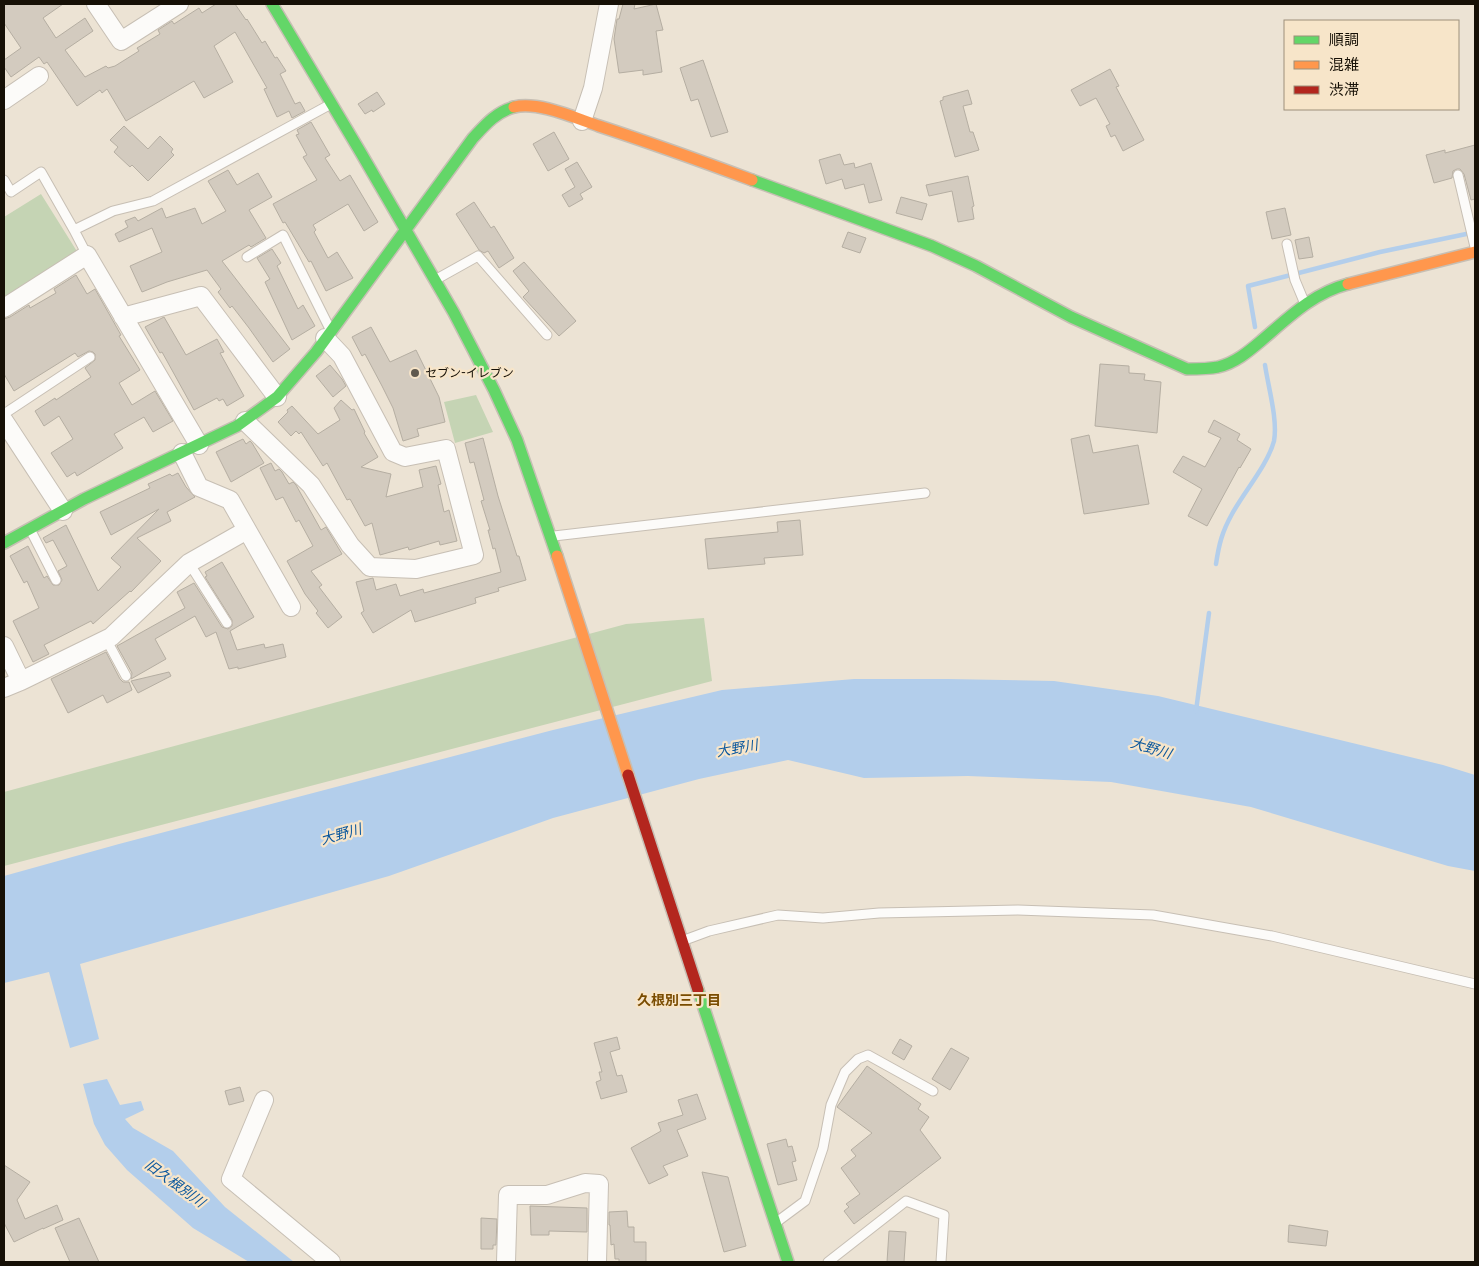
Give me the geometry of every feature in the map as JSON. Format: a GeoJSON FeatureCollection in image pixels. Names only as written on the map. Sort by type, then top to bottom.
{"type":"FeatureCollection","features":[{"type":"Feature","properties":{"kind":"street"},"geometry":{"type":"LineString","coordinates":[[96,4],[121,41],[179,4]]}},
{"type":"Feature","properties":{"kind":"street"},"geometry":{"type":"LineString","coordinates":[[272,4],[435,280],[494,390],[517,440],[551,536],[675,921],[788,1262]]}},
{"type":"Feature","properties":{"kind":"street"},"geometry":{"type":"LineString","coordinates":[[582,121],[593,88],[609,4]]}},
{"type":"Feature","properties":{"kind":"street"},"geometry":{"type":"LineString","coordinates":[[4,100],[39,76]]}},
{"type":"Feature","properties":{"kind":"street"},"geometry":{"type":"LineString","coordinates":[[4,543],[63,511],[199,446],[245,421],[277,397],[316,352],[473,138],[494,117],[507,109],[519,106],[533,106],[556,112],[663,147],[932,246],[976,266],[1071,317],[1187,369],[1204,369],[1232,362],[1245,354],[1313,298],[1336,287],[1475,252]]}},
{"type":"Feature","properties":{"kind":"street"},"geometry":{"type":"LineString","coordinates":[[4,308],[87,255],[199,446]]}},
{"type":"Feature","properties":{"kind":"street"},"geometry":{"type":"LineString","coordinates":[[123,317],[201,296],[277,397]]}},
{"type":"Feature","properties":{"kind":"street"},"geometry":{"type":"LineString","coordinates":[[245,421],[311,485],[350,545],[370,567],[416,570],[474,555],[446,449],[406,456],[393,452],[342,356],[328,334]]}},
{"type":"Feature","properties":{"kind":"street"},"geometry":{"type":"LineString","coordinates":[[4,421],[63,511]]}},
{"type":"Feature","properties":{"kind":"street"},"geometry":{"type":"LineString","coordinates":[[182,453],[199,487],[230,500],[291,607]]}},
{"type":"Feature","properties":{"kind":"street"},"geometry":{"type":"LineString","coordinates":[[4,688],[111,637],[189,563],[247,530]]}},
{"type":"Feature","properties":{"kind":"street"},"geometry":{"type":"LineString","coordinates":[[4,646],[21,681]]}},
{"type":"Feature","properties":{"kind":"street"},"geometry":{"type":"LineString","coordinates":[[264,1100],[231,1179],[331,1262]]}},
{"type":"Feature","properties":{"kind":"street"},"geometry":{"type":"LineString","coordinates":[[506,1262],[508,1195],[547,1195],[585,1183],[599,1184],[597,1262]]}},
{"type":"Feature","properties":{"kind":"lane"},"geometry":{"type":"LineString","coordinates":[[74,230],[113,211],[154,201],[332,104]]}},
{"type":"Feature","properties":{"kind":"lane"},"geometry":{"type":"LineString","coordinates":[[4,180],[11,192],[41,172],[87,255]]}},
{"type":"Feature","properties":{"kind":"lane"},"geometry":{"type":"LineString","coordinates":[[1458,176],[1474,243]]}},
{"type":"Feature","properties":{"kind":"lane"},"geometry":{"type":"LineString","coordinates":[[247,256],[283,235],[328,334]]}},
{"type":"Feature","properties":{"kind":"lane"},"geometry":{"type":"LineString","coordinates":[[1287,244],[1295,280],[1305,304]]}},
{"type":"Feature","properties":{"kind":"lane"},"geometry":{"type":"LineString","coordinates":[[435,280],[478,256],[547,335]]}},
{"type":"Feature","properties":{"kind":"lane"},"geometry":{"type":"LineString","coordinates":[[4,414],[90,357]]}},
{"type":"Feature","properties":{"kind":"lane"},"geometry":{"type":"LineString","coordinates":[[551,536],[925,493]]}},
{"type":"Feature","properties":{"kind":"lane"},"geometry":{"type":"LineString","coordinates":[[30,528],[56,580]]}},
{"type":"Feature","properties":{"kind":"lane"},"geometry":{"type":"LineString","coordinates":[[189,563],[227,623]]}},
{"type":"Feature","properties":{"kind":"lane"},"geometry":{"type":"LineString","coordinates":[[106,639],[126,676]]}},
{"type":"Feature","properties":{"kind":"lane"},"geometry":{"type":"LineString","coordinates":[[682,941],[709,931],[778,915],[823,918],[879,913],[1018,910],[1153,915],[1272,936],[1475,984]]}},
{"type":"Feature","properties":{"kind":"lane"},"geometry":{"type":"LineString","coordinates":[[775,1223],[805,1201],[823,1148],[831,1105],[845,1072],[858,1059],[868,1056],[933,1091]]}},
{"type":"Feature","properties":{"kind":"lane"},"geometry":{"type":"LineString","coordinates":[[828,1262],[906,1201],[944,1215],[942,1262]]}},
{"type":"Feature","properties":{"kind":"green space"},"geometry":{"type":"Polygon","coordinates":[[[41,194],[78,253],[4,299],[4,217],[41,194]]]}},
{"type":"Feature","properties":{"kind":"green space"},"geometry":{"type":"Polygon","coordinates":[[[476,395],[493,432],[455,443],[444,402],[476,395]]]}},
{"type":"Feature","properties":{"kind":"green space"},"geometry":{"type":"Polygon","coordinates":[[[704,618],[712,681],[4,866],[4,792],[626,624],[704,618]]]}},
{"type":"Feature","properties":{"kind":"water","name":"大野川"},"geometry":{"type":"Polygon","coordinates":[[[854,679],[1054,681],[1158,696],[1443,765],[1475,775],[1475,871],[1448,866],[1251,807],[1111,782],[968,776],[864,778],[788,760],[699,779],[553,818],[389,876],[80,964],[99,1039],[70,1048],[49,972],[4,983],[4,876],[553,730],[722,690],[854,679]]]}},
{"type":"Feature","properties":{"kind":"water","name":"旧久根別川"},"geometry":{"type":"Polygon","coordinates":[[[107,1079],[120,1105],[141,1101],[144,1110],[125,1119],[133,1128],[173,1151],[225,1207],[294,1262],[249,1262],[193,1228],[127,1170],[105,1145],[94,1124],[83,1084],[107,1079]]]}},
{"type":"Feature","properties":{"kind":"building"},"geometry":{"type":"Polygon","coordinates":[[[4,4],[63,4],[43,18],[56,38],[85,18],[93,31],[65,50],[85,77],[106,66],[108,68],[115,66],[139,51],[137,48],[160,34],[158,30],[172,21],[174,24],[199,8],[202,13],[216,4],[235,4],[262,43],[265,41],[275,58],[277,57],[286,71],[280,74],[295,104],[300,102],[305,111],[292,118],[289,111],[277,117],[264,89],[267,88],[235,32],[214,46],[233,82],[204,98],[194,81],[126,121],[107,89],[102,93],[100,90],[77,106],[47,62],[44,64],[39,57],[11,77],[4,67],[4,60],[21,48],[4,23],[4,4]]]}},
{"type":"Feature","properties":{"kind":"building"},"geometry":{"type":"Polygon","coordinates":[[[623,4],[635,4],[634,9],[656,4],[663,30],[656,31],[662,72],[643,75],[643,70],[619,73],[614,39],[617,19],[619,19],[623,4]]]}},
{"type":"Feature","properties":{"kind":"building"},"geometry":{"type":"Polygon","coordinates":[[[703,60],[728,132],[711,137],[698,99],[691,101],[680,68],[703,60]]]}},
{"type":"Feature","properties":{"kind":"building"},"geometry":{"type":"Polygon","coordinates":[[[1110,69],[1119,86],[1116,87],[1144,140],[1123,151],[1115,135],[1111,137],[1106,126],[1110,124],[1096,98],[1080,106],[1071,90],[1110,69]]]}},
{"type":"Feature","properties":{"kind":"building"},"geometry":{"type":"Polygon","coordinates":[[[968,90],[972,104],[963,106],[970,132],[973,132],[979,150],[955,157],[940,101],[943,100],[943,97],[968,90]]]}},
{"type":"Feature","properties":{"kind":"building"},"geometry":{"type":"Polygon","coordinates":[[[377,92],[385,104],[373,112],[372,110],[365,114],[358,104],[377,92]]]}},
{"type":"Feature","properties":{"kind":"building"},"geometry":{"type":"Polygon","coordinates":[[[311,122],[330,155],[325,158],[340,181],[350,175],[378,222],[364,231],[348,204],[313,225],[316,230],[314,232],[328,258],[337,252],[353,278],[326,291],[311,261],[309,262],[285,222],[283,223],[273,204],[317,180],[303,157],[307,155],[296,135],[299,134],[297,130],[311,122]]]}},
{"type":"Feature","properties":{"kind":"building"},"geometry":{"type":"Polygon","coordinates":[[[124,126],[148,149],[160,136],[173,149],[171,152],[174,155],[148,181],[132,165],[130,167],[114,152],[118,147],[110,140],[124,126]]]}},
{"type":"Feature","properties":{"kind":"building"},"geometry":{"type":"Polygon","coordinates":[[[554,132],[569,159],[548,171],[533,144],[554,132]]]}},
{"type":"Feature","properties":{"kind":"building"},"geometry":{"type":"Polygon","coordinates":[[[1475,145],[1475,199],[1471,200],[1464,174],[1460,169],[1453,171],[1452,178],[1434,183],[1426,155],[1445,150],[1445,153],[1475,145]]]}},
{"type":"Feature","properties":{"kind":"building"},"geometry":{"type":"Polygon","coordinates":[[[840,154],[844,165],[854,163],[855,168],[871,163],[882,200],[869,203],[864,184],[845,189],[842,179],[826,184],[819,160],[840,154]]]}},
{"type":"Feature","properties":{"kind":"building"},"geometry":{"type":"Polygon","coordinates":[[[577,162],[592,187],[580,194],[583,199],[569,207],[562,195],[575,187],[565,169],[577,162]]]}},
{"type":"Feature","properties":{"kind":"building"},"geometry":{"type":"Polygon","coordinates":[[[228,170],[237,185],[258,173],[272,197],[249,210],[266,238],[251,247],[249,245],[222,261],[290,349],[273,362],[232,306],[230,308],[218,292],[221,289],[207,270],[142,292],[130,266],[162,252],[152,228],[119,242],[115,234],[128,227],[125,221],[135,217],[138,221],[162,208],[166,218],[195,208],[202,224],[226,211],[208,181],[228,170]]]}},
{"type":"Feature","properties":{"kind":"building"},"geometry":{"type":"Polygon","coordinates":[[[968,176],[974,206],[972,207],[974,219],[958,222],[952,191],[929,196],[926,185],[968,176]]]}},
{"type":"Feature","properties":{"kind":"building"},"geometry":{"type":"Polygon","coordinates":[[[901,197],[927,204],[922,220],[896,213],[901,197]]]}},
{"type":"Feature","properties":{"kind":"building"},"geometry":{"type":"Polygon","coordinates":[[[474,202],[491,228],[494,226],[514,258],[499,268],[488,251],[484,253],[479,250],[456,214],[474,202]]]}},
{"type":"Feature","properties":{"kind":"building"},"geometry":{"type":"Polygon","coordinates":[[[1285,208],[1291,235],[1272,239],[1266,212],[1285,208]]]}},
{"type":"Feature","properties":{"kind":"building"},"geometry":{"type":"Polygon","coordinates":[[[848,232],[866,238],[860,253],[842,247],[848,232]]]}},
{"type":"Feature","properties":{"kind":"building"},"geometry":{"type":"Polygon","coordinates":[[[1309,237],[1313,257],[1299,259],[1295,240],[1309,237]]]}},
{"type":"Feature","properties":{"kind":"building"},"geometry":{"type":"Polygon","coordinates":[[[272,249],[281,263],[277,266],[298,309],[303,305],[315,326],[292,340],[265,282],[270,279],[257,258],[272,249]]]}},
{"type":"Feature","properties":{"kind":"building"},"geometry":{"type":"Polygon","coordinates":[[[524,262],[576,321],[559,336],[523,297],[529,291],[513,271],[524,262]]]}},
{"type":"Feature","properties":{"kind":"building"},"geometry":{"type":"Polygon","coordinates":[[[76,275],[87,294],[95,289],[121,335],[119,336],[140,370],[119,383],[132,405],[155,391],[173,421],[153,432],[144,417],[114,434],[123,448],[77,476],[75,472],[67,477],[51,453],[73,439],[59,416],[44,426],[35,411],[91,377],[85,368],[95,360],[95,354],[89,351],[78,357],[75,353],[14,391],[4,374],[4,319],[29,305],[30,308],[56,293],[54,289],[76,275]]]}},
{"type":"Feature","properties":{"kind":"building"},"geometry":{"type":"Polygon","coordinates":[[[164,317],[186,355],[217,339],[224,352],[220,353],[244,396],[227,406],[223,399],[219,401],[217,398],[194,410],[162,352],[160,353],[145,327],[164,317]]]}},
{"type":"Feature","properties":{"kind":"building"},"geometry":{"type":"Polygon","coordinates":[[[371,327],[390,362],[416,350],[439,397],[445,422],[417,429],[419,436],[403,441],[393,408],[365,354],[362,356],[352,337],[371,327]]]}},
{"type":"Feature","properties":{"kind":"building"},"geometry":{"type":"Polygon","coordinates":[[[1100,364],[1129,366],[1129,373],[1145,374],[1144,380],[1161,382],[1157,433],[1095,426],[1100,364]]]}},
{"type":"Feature","properties":{"kind":"building"},"geometry":{"type":"Polygon","coordinates":[[[330,365],[346,386],[333,397],[316,376],[330,365]]]}},
{"type":"Feature","properties":{"kind":"building"},"geometry":{"type":"Polygon","coordinates":[[[341,400],[352,410],[354,409],[364,433],[378,457],[361,467],[391,474],[386,497],[423,487],[419,470],[436,466],[441,484],[438,485],[444,512],[449,510],[457,541],[440,545],[439,541],[409,550],[408,547],[380,555],[372,523],[365,526],[350,499],[347,500],[327,463],[323,466],[301,432],[299,434],[296,431],[291,436],[278,422],[292,406],[318,434],[340,420],[334,408],[341,400]]]}},
{"type":"Feature","properties":{"kind":"building"},"geometry":{"type":"Polygon","coordinates":[[[1214,420],[1240,434],[1237,440],[1251,449],[1207,526],[1188,516],[1202,489],[1173,472],[1183,456],[1205,467],[1221,438],[1208,432],[1214,420]]]}},
{"type":"Feature","properties":{"kind":"building"},"geometry":{"type":"Polygon","coordinates":[[[1089,435],[1093,453],[1138,445],[1149,504],[1084,514],[1071,439],[1089,435]]]}},
{"type":"Feature","properties":{"kind":"building"},"geometry":{"type":"Polygon","coordinates":[[[483,438],[498,496],[526,580],[498,588],[499,591],[475,598],[476,603],[415,622],[411,610],[373,633],[361,613],[364,611],[356,582],[373,578],[376,590],[396,584],[400,596],[423,589],[424,593],[501,572],[488,530],[490,530],[481,501],[484,500],[474,462],[470,463],[465,443],[483,438]]]}},
{"type":"Feature","properties":{"kind":"building"},"geometry":{"type":"Polygon","coordinates":[[[243,439],[246,444],[250,441],[252,443],[264,463],[231,482],[216,452],[243,439]]]}},
{"type":"Feature","properties":{"kind":"building"},"geometry":{"type":"Polygon","coordinates":[[[271,463],[275,471],[279,469],[282,472],[289,484],[293,482],[296,485],[321,530],[326,527],[342,554],[311,571],[322,585],[319,587],[342,617],[328,628],[316,613],[318,611],[305,594],[287,561],[313,546],[299,520],[296,522],[283,497],[276,500],[260,468],[271,463]]]}},
{"type":"Feature","properties":{"kind":"building"},"geometry":{"type":"Polygon","coordinates":[[[178,473],[186,487],[195,497],[167,512],[171,521],[137,538],[161,561],[131,592],[93,624],[91,621],[44,645],[49,654],[33,662],[13,621],[39,608],[27,581],[24,583],[10,556],[28,546],[44,578],[47,576],[53,585],[59,585],[62,580],[58,571],[67,566],[53,540],[46,543],[43,538],[66,525],[98,591],[121,567],[111,558],[159,509],[111,535],[100,512],[150,488],[148,484],[170,474],[172,476],[178,473]]]}},
{"type":"Feature","properties":{"kind":"building"},"geometry":{"type":"Polygon","coordinates":[[[800,520],[803,555],[764,558],[765,564],[708,569],[705,539],[778,532],[777,522],[800,520]]]}},
{"type":"Feature","properties":{"kind":"building"},"geometry":{"type":"Polygon","coordinates":[[[222,562],[254,617],[230,631],[237,650],[264,644],[265,648],[283,644],[286,657],[238,669],[238,667],[229,669],[216,632],[206,637],[195,616],[155,639],[166,659],[131,679],[132,673],[117,646],[185,608],[177,592],[194,583],[222,627],[228,629],[232,626],[232,620],[205,577],[207,576],[205,572],[222,562]]]}},
{"type":"Feature","properties":{"kind":"building"},"geometry":{"type":"Polygon","coordinates":[[[106,652],[120,679],[123,682],[129,682],[132,690],[107,703],[103,695],[68,713],[51,679],[106,652]]]}},
{"type":"Feature","properties":{"kind":"building"},"geometry":{"type":"Polygon","coordinates":[[[169,672],[171,676],[138,693],[131,681],[169,672]]]}},
{"type":"Feature","properties":{"kind":"building"},"geometry":{"type":"Polygon","coordinates":[[[617,1037],[620,1049],[610,1052],[617,1076],[622,1075],[627,1092],[601,1099],[596,1082],[601,1080],[599,1072],[602,1072],[594,1043],[617,1037]]]}},
{"type":"Feature","properties":{"kind":"building"},"geometry":{"type":"Polygon","coordinates":[[[900,1039],[912,1046],[904,1060],[892,1053],[900,1039]]]}},
{"type":"Feature","properties":{"kind":"building"},"geometry":{"type":"Polygon","coordinates":[[[951,1048],[969,1058],[950,1090],[932,1079],[951,1048]]]}},
{"type":"Feature","properties":{"kind":"building"},"geometry":{"type":"Polygon","coordinates":[[[867,1066],[921,1104],[918,1109],[929,1117],[920,1130],[941,1158],[854,1224],[844,1211],[849,1207],[846,1204],[860,1194],[841,1168],[856,1156],[851,1150],[872,1133],[837,1107],[867,1066]]]}},
{"type":"Feature","properties":{"kind":"building"},"geometry":{"type":"Polygon","coordinates":[[[240,1087],[244,1101],[229,1105],[225,1091],[240,1087]]]}},
{"type":"Feature","properties":{"kind":"building"},"geometry":{"type":"Polygon","coordinates":[[[697,1094],[706,1119],[677,1130],[688,1156],[663,1166],[668,1175],[649,1184],[631,1148],[661,1131],[658,1123],[683,1115],[678,1100],[697,1094]]]}},
{"type":"Feature","properties":{"kind":"building"},"geometry":{"type":"Polygon","coordinates":[[[786,1139],[788,1147],[792,1146],[796,1161],[792,1162],[797,1180],[778,1185],[767,1144],[786,1139]]]}},
{"type":"Feature","properties":{"kind":"building"},"geometry":{"type":"Polygon","coordinates":[[[4,1165],[30,1182],[17,1200],[25,1219],[57,1205],[63,1220],[14,1242],[4,1223],[4,1165]]]}},
{"type":"Feature","properties":{"kind":"building"},"geometry":{"type":"Polygon","coordinates":[[[702,1172],[728,1177],[746,1246],[724,1252],[702,1172]]]}},
{"type":"Feature","properties":{"kind":"building"},"geometry":{"type":"Polygon","coordinates":[[[530,1206],[587,1208],[587,1232],[549,1231],[549,1235],[531,1235],[530,1206]]]}},
{"type":"Feature","properties":{"kind":"building"},"geometry":{"type":"Polygon","coordinates":[[[627,1211],[628,1227],[634,1227],[634,1242],[646,1242],[646,1262],[619,1262],[619,1259],[615,1259],[614,1244],[611,1245],[609,1212],[627,1211]]]}},
{"type":"Feature","properties":{"kind":"building"},"geometry":{"type":"Polygon","coordinates":[[[79,1218],[99,1262],[70,1262],[55,1228],[79,1218]]]}},
{"type":"Feature","properties":{"kind":"building"},"geometry":{"type":"Polygon","coordinates":[[[481,1218],[497,1219],[496,1245],[493,1245],[493,1249],[481,1249],[481,1218]]]}},
{"type":"Feature","properties":{"kind":"building"},"geometry":{"type":"Polygon","coordinates":[[[1289,1225],[1328,1231],[1326,1246],[1288,1242],[1289,1225]]]}},
{"type":"Feature","properties":{"kind":"building"},"geometry":{"type":"Polygon","coordinates":[[[889,1231],[906,1232],[904,1262],[887,1262],[889,1231]]]}},
{"type":"Feature","properties":{"kind":"waterway"},"geometry":{"type":"LineString","coordinates":[[1255,327],[1248,286],[1380,252],[1471,233]]}},
{"type":"Feature","properties":{"kind":"waterway"},"geometry":{"type":"LineString","coordinates":[[1216,564],[1221,538],[1229,520],[1267,459],[1274,441],[1274,413],[1265,365]]}},
{"type":"Feature","properties":{"kind":"waterway"},"geometry":{"type":"LineString","coordinates":[[1196,711],[1209,613]]}},
{"type":"Feature","properties":{"kind":"traffic: fast"},"geometry":{"type":"LineString","coordinates":[[272,4],[454,313],[494,390],[517,440],[557,556]]}},
{"type":"Feature","properties":{"kind":"traffic: fast"},"geometry":{"type":"LineString","coordinates":[[4,543],[84,499],[237,426],[277,397],[316,352],[473,138],[496,116],[514,107]]}},
{"type":"Feature","properties":{"kind":"traffic: fast"},"geometry":{"type":"LineString","coordinates":[[752,180],[932,246],[976,266],[1071,317],[1187,369],[1218,367],[1236,360],[1312,300],[1323,293],[1348,284]]}},
{"type":"Feature","properties":{"kind":"traffic: fast"},"geometry":{"type":"LineString","coordinates":[[698,990],[788,1262]]}},
{"type":"Feature","properties":{"kind":"traffic: slow"},"geometry":{"type":"LineString","coordinates":[[514,107],[534,106],[557,111],[752,180]]}},
{"type":"Feature","properties":{"kind":"traffic: slow"},"geometry":{"type":"LineString","coordinates":[[1348,284],[1475,252]]}},
{"type":"Feature","properties":{"kind":"traffic: slow"},"geometry":{"type":"LineString","coordinates":[[557,556],[628,775]]}},
{"type":"Feature","properties":{"kind":"traffic: jam"},"geometry":{"type":"LineString","coordinates":[[628,775],[698,990]]}},
{"type":"Feature","properties":{"kind":"place","name":"セブン-イレブン"},"geometry":{"type":"Point","coordinates":[415,373]}},
{"type":"Feature","properties":{"kind":"district","name":"久根別三丁目"},"geometry":{"type":"Point","coordinates":[679,1000]}}]}
